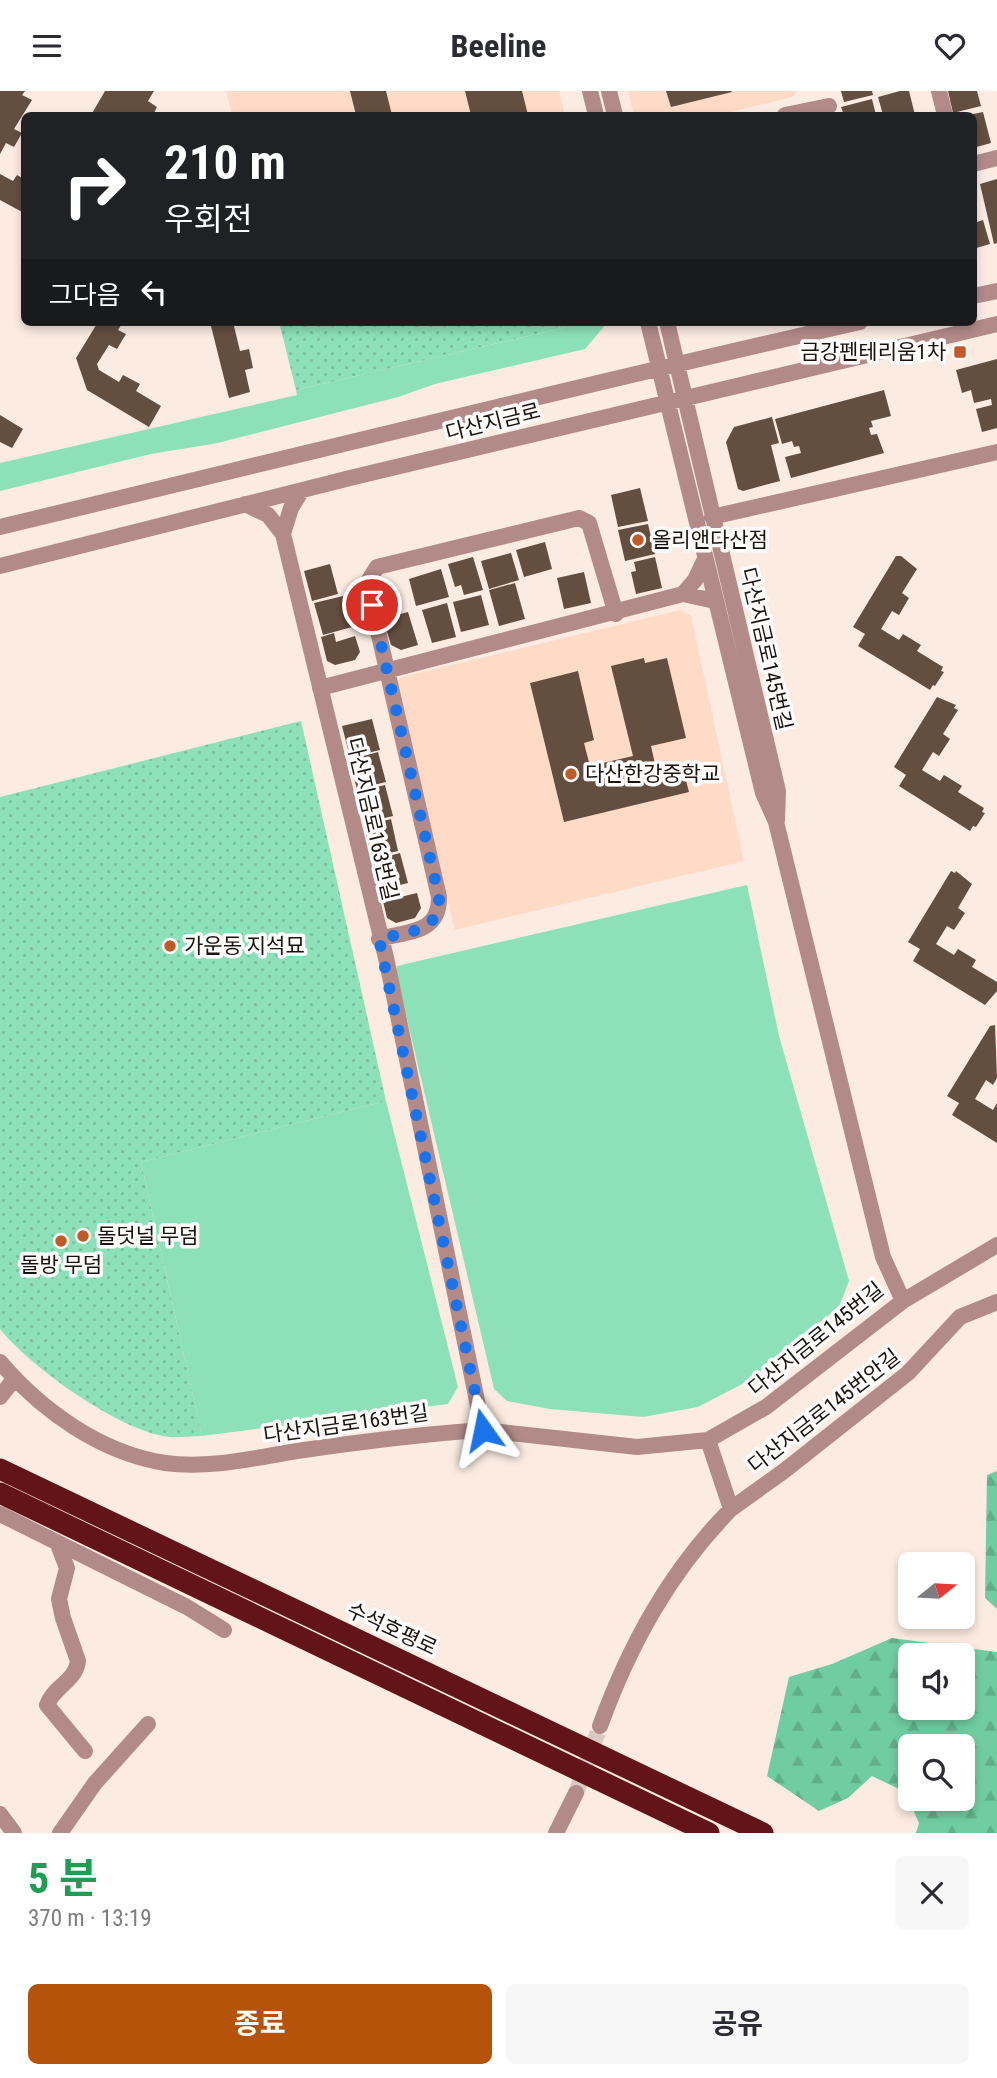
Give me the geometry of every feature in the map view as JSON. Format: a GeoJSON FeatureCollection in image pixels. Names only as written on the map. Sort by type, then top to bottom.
{"type":"FeatureCollection","features":[{"type":"Feature","properties":{"kind":"highway"},"geometry":{"type":"LineString","coordinates":[[4,1486],[709,1833]]}},
{"type":"Feature","properties":{"kind":"highway","name":"수석호평로"},"geometry":{"type":"LineString","coordinates":[[4,1486],[522,1715],[763,1833]]}},
{"type":"Feature","properties":{"kind":"street"},"geometry":{"type":"LineString","coordinates":[[590,91],[595,112]]}},
{"type":"Feature","properties":{"kind":"street"},"geometry":{"type":"LineString","coordinates":[[609,91],[614,112]]}},
{"type":"Feature","properties":{"kind":"street"},"geometry":{"type":"LineString","coordinates":[[939,91],[944,112]]}},
{"type":"Feature","properties":{"kind":"street"},"geometry":{"type":"LineString","coordinates":[[797,112],[829,104]]}},
{"type":"Feature","properties":{"kind":"street"},"geometry":{"type":"LineString","coordinates":[[977,163],[997,158]]}},
{"type":"Feature","properties":{"kind":"street"},"geometry":{"type":"LineString","coordinates":[[977,295],[997,291]]}},
{"type":"Feature","properties":{"kind":"street","name":"다산지금로"},"geometry":{"type":"LineString","coordinates":[[0,566],[685,397],[997,324]]}},
{"type":"Feature","properties":{"kind":"street","name":"다산지금로145번길"},"geometry":{"type":"LineString","coordinates":[[483,1430],[637,1447],[708,1440],[766,1407],[903,1301],[883,1258],[776,822],[763,793],[704,561],[649,326]]}},
{"type":"Feature","properties":{"kind":"street","name":"다산지금로145번길"},"geometry":{"type":"LineString","coordinates":[[668,326],[778,791],[776,822]]}},
{"type":"Feature","properties":{"kind":"street","name":"다산지금로"},"geometry":{"type":"LineString","coordinates":[[0,527],[678,363],[842,326]]}},
{"type":"Feature","properties":{"kind":"street"},"geometry":{"type":"LineString","coordinates":[[712,517],[997,452]]}},
{"type":"Feature","properties":{"kind":"street"},"geometry":{"type":"LineString","coordinates":[[283,534],[291,508],[302,490]]}},
{"type":"Feature","properties":{"kind":"street"},"geometry":{"type":"LineString","coordinates":[[245,504],[268,515],[283,534]]}},
{"type":"Feature","properties":{"kind":"street"},"geometry":{"type":"LineString","coordinates":[[379,939],[426,926],[435,922],[440,912],[439,897],[367,583],[377,567],[579,518],[589,523],[616,614]]}},
{"type":"Feature","properties":{"kind":"street","name":"다산지금로163번길"},"geometry":{"type":"LineString","coordinates":[[0,1362],[14,1379],[70,1425],[114,1450],[165,1463],[209,1465],[431,1433],[483,1430],[379,939],[283,534]]}},
{"type":"Feature","properties":{"kind":"street"},"geometry":{"type":"LineString","coordinates":[[683,594],[695,580],[704,561]]}},
{"type":"Feature","properties":{"kind":"street"},"geometry":{"type":"LineString","coordinates":[[320,688],[616,614],[683,594],[715,601]]}},
{"type":"Feature","properties":{"kind":"street"},"geometry":{"type":"LineString","coordinates":[[903,1301],[997,1245]]}},
{"type":"Feature","properties":{"kind":"street","name":"다산지금로145번안길"},"geometry":{"type":"LineString","coordinates":[[708,1440],[731,1509],[784,1471],[908,1373],[960,1317],[997,1302]]}},
{"type":"Feature","properties":{"kind":"street"},"geometry":{"type":"LineString","coordinates":[[0,1397],[14,1379]]}},
{"type":"Feature","properties":{"kind":"street"},"geometry":{"type":"LineString","coordinates":[[4,1486],[57,1542],[187,1607],[224,1630]]}},
{"type":"Feature","properties":{"kind":"street"},"geometry":{"type":"LineString","coordinates":[[600,1725],[622,1665],[653,1610],[698,1542],[731,1509]]}},
{"type":"Feature","properties":{"kind":"street"},"geometry":{"type":"LineString","coordinates":[[57,1542],[67,1568],[59,1599],[66,1630],[77,1650],[78,1665],[47,1705],[86,1751]]}},
{"type":"Feature","properties":{"kind":"street"},"geometry":{"type":"LineString","coordinates":[[60,1833],[95,1783],[148,1724]]}},
{"type":"Feature","properties":{"kind":"street"},"geometry":{"type":"LineString","coordinates":[[556,1833],[576,1793]]}},
{"type":"Feature","properties":{"kind":"street"},"geometry":{"type":"LineString","coordinates":[[0,1814],[14,1833]]}},
{"type":"Feature","properties":{"kind":"shaded area"},"geometry":{"type":"Polygon","coordinates":[[[226,91],[559,91],[564,112],[231,112],[226,91]]]}},
{"type":"Feature","properties":{"kind":"shaded area"},"geometry":{"type":"Polygon","coordinates":[[[628,91],[797,91],[792,97],[730,112],[633,112],[628,91]]]}},
{"type":"Feature","properties":{"kind":"shaded area","name":"다산한강중학교"},"geometry":{"type":"Polygon","coordinates":[[[681,610],[691,616],[744,861],[455,930],[395,687],[401,677],[681,610]]]}},
{"type":"Feature","properties":{"kind":"green space"},"geometry":{"type":"Polygon","coordinates":[[[280,326],[571,326],[296,390],[280,326]]]}},
{"type":"Feature","properties":{"kind":"green space"},"geometry":{"type":"Polygon","coordinates":[[[571,326],[605,326],[585,349],[435,384],[398,397],[218,443],[151,454],[0,491],[0,463],[297,395],[296,390],[571,326]]]}},
{"type":"Feature","properties":{"kind":"green space"},"geometry":{"type":"Polygon","coordinates":[[[301,721],[386,1101],[141,1162],[202,1436],[169,1437],[126,1423],[77,1395],[32,1361],[0,1329],[0,797],[301,721]]]}},
{"type":"Feature","properties":{"kind":"green space"},"geometry":{"type":"Polygon","coordinates":[[[747,885],[779,1036],[849,1281],[839,1307],[748,1381],[698,1407],[643,1417],[550,1409],[507,1401],[494,1389],[396,972],[397,966],[747,885]]]}},
{"type":"Feature","properties":{"kind":"green space"},"geometry":{"type":"Polygon","coordinates":[[[386,1101],[458,1387],[448,1404],[202,1436],[141,1162],[386,1101]]]}},
{"type":"Feature","properties":{"kind":"green space"},"geometry":{"type":"Polygon","coordinates":[[[997,1471],[997,1609],[985,1598],[987,1475],[997,1471]]]}},
{"type":"Feature","properties":{"kind":"green space"},"geometry":{"type":"Polygon","coordinates":[[[892,1638],[930,1643],[898,1643],[898,1720],[975,1720],[975,1649],[997,1652],[997,1833],[916,1833],[919,1823],[914,1811],[975,1811],[975,1734],[898,1734],[898,1789],[872,1776],[848,1798],[819,1811],[767,1776],[789,1677],[832,1664],[892,1638]]]}},
{"type":"Feature","properties":{"kind":"building"},"geometry":{"type":"Polygon","coordinates":[[[0,91],[25,91],[22,95],[32,100],[25,112],[21,112],[21,118],[14,129],[21,135],[14,147],[6,143],[0,154],[0,91]]]}},
{"type":"Feature","properties":{"kind":"building"},"geometry":{"type":"Polygon","coordinates":[[[105,91],[154,91],[148,101],[157,107],[154,112],[93,112],[105,91]]]}},
{"type":"Feature","properties":{"kind":"building"},"geometry":{"type":"Polygon","coordinates":[[[350,91],[386,91],[391,112],[355,112],[350,91]]]}},
{"type":"Feature","properties":{"kind":"building"},"geometry":{"type":"Polygon","coordinates":[[[465,91],[522,91],[527,112],[470,112],[465,91]]]}},
{"type":"Feature","properties":{"kind":"building"},"geometry":{"type":"Polygon","coordinates":[[[666,91],[731,91],[732,92],[671,107],[666,91]]]}},
{"type":"Feature","properties":{"kind":"building"},"geometry":{"type":"Polygon","coordinates":[[[841,91],[872,91],[873,95],[844,102],[841,91]]]}},
{"type":"Feature","properties":{"kind":"building"},"geometry":{"type":"Polygon","coordinates":[[[909,91],[914,112],[882,112],[878,97],[909,91]]]}},
{"type":"Feature","properties":{"kind":"building"},"geometry":{"type":"Polygon","coordinates":[[[948,91],[977,91],[981,106],[953,112],[948,91]]]}},
{"type":"Feature","properties":{"kind":"building"},"geometry":{"type":"Polygon","coordinates":[[[872,99],[875,112],[843,112],[841,107],[872,99]]]}},
{"type":"Feature","properties":{"kind":"building"},"geometry":{"type":"Polygon","coordinates":[[[983,112],[991,143],[977,147],[977,113],[983,112]]]}},
{"type":"Feature","properties":{"kind":"building"},"geometry":{"type":"Polygon","coordinates":[[[0,174],[13,181],[17,175],[21,177],[21,211],[0,200],[0,174]]]}},
{"type":"Feature","properties":{"kind":"building"},"geometry":{"type":"Polygon","coordinates":[[[997,179],[997,243],[994,244],[980,184],[997,179]]]}},
{"type":"Feature","properties":{"kind":"building"},"geometry":{"type":"Polygon","coordinates":[[[983,220],[990,244],[977,248],[977,222],[983,220]]]}},
{"type":"Feature","properties":{"kind":"building"},"geometry":{"type":"Polygon","coordinates":[[[96,326],[120,326],[118,330],[126,334],[117,349],[109,345],[97,364],[99,370],[119,382],[123,375],[140,384],[136,391],[161,406],[149,427],[87,390],[76,358],[96,326]]]}},
{"type":"Feature","properties":{"kind":"building"},"geometry":{"type":"Polygon","coordinates":[[[211,326],[234,326],[240,351],[249,349],[253,368],[245,370],[250,392],[229,398],[211,326]]]}},
{"type":"Feature","properties":{"kind":"building"},"geometry":{"type":"Polygon","coordinates":[[[997,359],[997,428],[982,432],[976,409],[992,405],[991,399],[974,403],[971,390],[962,393],[956,370],[997,359]]]}},
{"type":"Feature","properties":{"kind":"building"},"geometry":{"type":"Polygon","coordinates":[[[884,390],[891,416],[871,421],[873,427],[869,428],[871,435],[877,434],[884,453],[791,478],[785,457],[801,453],[799,446],[794,447],[792,441],[782,444],[775,419],[884,390]]]}},
{"type":"Feature","properties":{"kind":"building"},"geometry":{"type":"Polygon","coordinates":[[[0,415],[23,429],[12,448],[0,442],[0,415]]]}},
{"type":"Feature","properties":{"kind":"building"},"geometry":{"type":"Polygon","coordinates":[[[772,417],[779,443],[771,445],[780,481],[743,491],[738,489],[726,442],[734,427],[772,417]]]}},
{"type":"Feature","properties":{"kind":"building"},"geometry":{"type":"Polygon","coordinates":[[[640,488],[648,521],[618,527],[611,495],[640,488]]]}},
{"type":"Feature","properties":{"kind":"building"},"geometry":{"type":"Polygon","coordinates":[[[648,524],[655,554],[625,561],[618,530],[648,524]]]}},
{"type":"Feature","properties":{"kind":"building"},"geometry":{"type":"Polygon","coordinates":[[[545,542],[552,569],[524,577],[516,550],[545,542]]]}},
{"type":"Feature","properties":{"kind":"building"},"geometry":{"type":"Polygon","coordinates":[[[511,553],[519,580],[489,589],[481,561],[511,553]]]}},
{"type":"Feature","properties":{"kind":"building"},"geometry":{"type":"Polygon","coordinates":[[[896,556],[901,556],[917,569],[902,593],[909,598],[899,615],[892,611],[881,629],[899,640],[903,634],[921,645],[917,651],[943,667],[941,671],[944,672],[930,690],[858,646],[865,634],[853,627],[896,556]]]}},
{"type":"Feature","properties":{"kind":"building"},"geometry":{"type":"Polygon","coordinates":[[[473,557],[483,590],[464,595],[461,585],[455,587],[448,564],[473,557]]]}},
{"type":"Feature","properties":{"kind":"building"},"geometry":{"type":"Polygon","coordinates":[[[655,557],[662,588],[636,594],[631,572],[636,571],[634,562],[655,557]]]}},
{"type":"Feature","properties":{"kind":"building"},"geometry":{"type":"Polygon","coordinates":[[[330,564],[338,594],[312,601],[304,571],[330,564]]]}},
{"type":"Feature","properties":{"kind":"building"},"geometry":{"type":"Polygon","coordinates":[[[441,569],[449,597],[416,606],[409,579],[441,569]]]}},
{"type":"Feature","properties":{"kind":"building"},"geometry":{"type":"Polygon","coordinates":[[[584,572],[591,603],[564,609],[557,578],[584,572]]]}},
{"type":"Feature","properties":{"kind":"building"},"geometry":{"type":"Polygon","coordinates":[[[515,583],[525,619],[499,626],[489,590],[515,583]]]}},
{"type":"Feature","properties":{"kind":"building"},"geometry":{"type":"Polygon","coordinates":[[[481,595],[489,625],[461,632],[453,602],[481,595]]]}},
{"type":"Feature","properties":{"kind":"building"},"geometry":{"type":"Polygon","coordinates":[[[343,596],[352,627],[323,635],[314,603],[343,596]]]}},
{"type":"Feature","properties":{"kind":"building"},"geometry":{"type":"Polygon","coordinates":[[[447,603],[456,637],[432,643],[422,610],[447,603]]]}},
{"type":"Feature","properties":{"kind":"building"},"geometry":{"type":"Polygon","coordinates":[[[408,612],[418,645],[401,650],[391,645],[383,619],[408,612]]]}},
{"type":"Feature","properties":{"kind":"building"},"geometry":{"type":"Polygon","coordinates":[[[334,633],[336,642],[355,636],[360,652],[355,660],[335,665],[327,661],[321,637],[334,633]]]}},
{"type":"Feature","properties":{"kind":"building"},"geometry":{"type":"Polygon","coordinates":[[[644,658],[645,663],[667,658],[686,738],[651,746],[656,768],[681,762],[689,792],[564,822],[530,683],[578,671],[594,740],[584,743],[590,766],[633,756],[611,666],[644,658]]]}},
{"type":"Feature","properties":{"kind":"building"},"geometry":{"type":"Polygon","coordinates":[[[937,697],[956,705],[954,708],[958,710],[943,734],[950,739],[939,756],[933,752],[922,770],[940,781],[944,775],[962,786],[958,792],[984,808],[982,812],[985,813],[970,831],[899,786],[906,775],[894,767],[937,697]]]}},
{"type":"Feature","properties":{"kind":"building"},"geometry":{"type":"Polygon","coordinates":[[[372,719],[380,750],[350,757],[342,726],[372,719]]]}},
{"type":"Feature","properties":{"kind":"building"},"geometry":{"type":"Polygon","coordinates":[[[378,752],[386,782],[357,789],[349,760],[378,752]]]}},
{"type":"Feature","properties":{"kind":"building"},"geometry":{"type":"Polygon","coordinates":[[[385,785],[393,816],[364,823],[357,792],[385,785]]]}},
{"type":"Feature","properties":{"kind":"building"},"geometry":{"type":"Polygon","coordinates":[[[391,819],[398,851],[372,857],[364,826],[391,819]]]}},
{"type":"Feature","properties":{"kind":"building"},"geometry":{"type":"Polygon","coordinates":[[[400,853],[408,883],[380,890],[373,860],[400,853]]]}},
{"type":"Feature","properties":{"kind":"building"},"geometry":{"type":"Polygon","coordinates":[[[951,871],[956,871],[972,884],[958,908],[965,913],[954,930],[947,926],[936,944],[954,955],[958,949],[976,960],[972,967],[997,982],[997,991],[985,1005],[913,961],[920,949],[908,942],[951,871]]]}},
{"type":"Feature","properties":{"kind":"building"},"geometry":{"type":"Polygon","coordinates":[[[394,890],[396,898],[417,893],[421,908],[415,918],[396,923],[387,918],[381,893],[394,890]]]}},
{"type":"Feature","properties":{"kind":"building"},"geometry":{"type":"Polygon","coordinates":[[[995,1025],[997,1078],[993,1085],[986,1080],[975,1099],[993,1110],[997,1103],[997,1143],[952,1115],[959,1103],[947,1096],[990,1026],[995,1025]]]}},
{"type":"Feature","properties":{"kind":"tunnel"},"geometry":{"type":"LineString","coordinates":[[576,1793],[600,1726]]}},
{"type":"Feature","properties":{"kind":"place","name":"금강펜테리움1차"},"geometry":{"type":"Point","coordinates":[960,352]}},
{"type":"Feature","properties":{"kind":"place","name":"올리앤다산점"},"geometry":{"type":"Point","coordinates":[638,540]}},
{"type":"Feature","properties":{"kind":"place","name":"다산한강중학교"},"geometry":{"type":"Point","coordinates":[571,774]}},
{"type":"Feature","properties":{"kind":"place","name":"가운동 지석묘"},"geometry":{"type":"Point","coordinates":[170,946]}},
{"type":"Feature","properties":{"kind":"place","name":"돌덧널 무덤"},"geometry":{"type":"Point","coordinates":[83,1236]}},
{"type":"Feature","properties":{"kind":"place","name":"돌방 무덤"},"geometry":{"type":"Point","coordinates":[61,1241]}},
{"type":"Feature","properties":{"kind":"route"},"geometry":{"type":"LineString","coordinates":[[372,605],[439,897],[440,912],[435,922],[426,926],[379,939],[387,962],[483,1430]]}}]}
